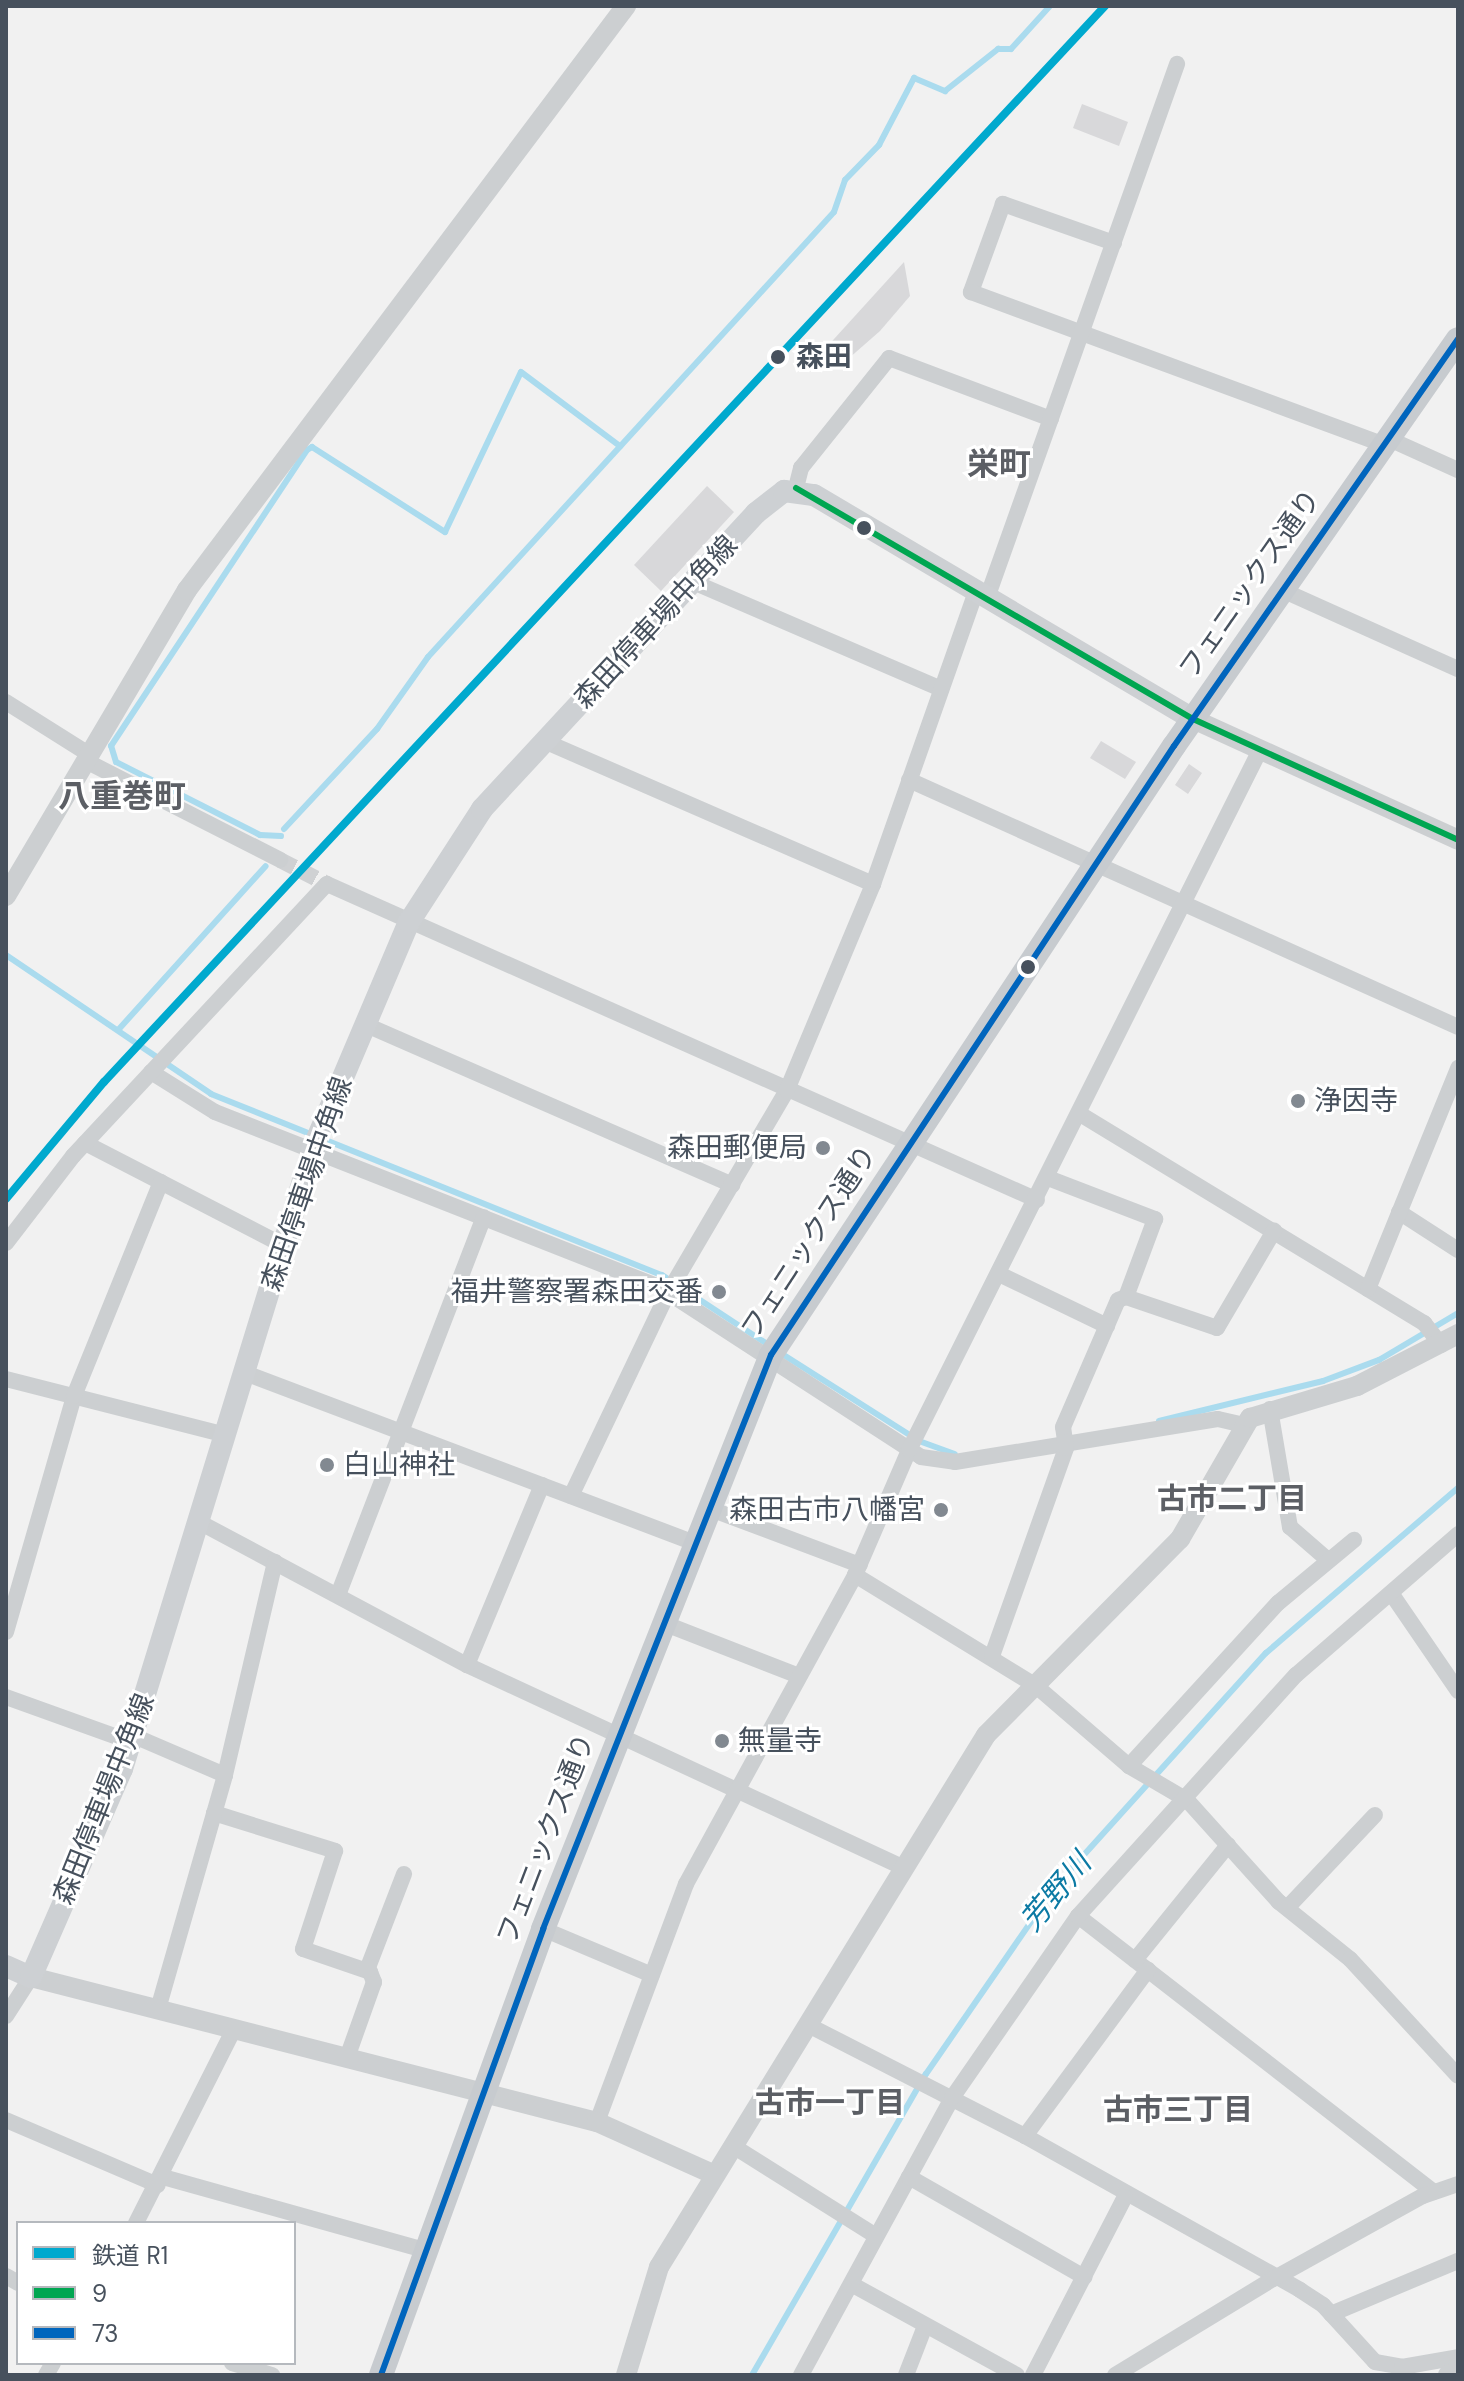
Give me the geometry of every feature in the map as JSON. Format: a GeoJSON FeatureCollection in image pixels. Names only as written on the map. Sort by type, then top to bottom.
{"type":"FeatureCollection","features":[{"type":"Feature","properties":{"kind":"main road","name":"フェニックス通り"},"geometry":{"type":"LineString","coordinates":[[381,2375],[428,2251],[481,2092],[543,1929],[768,1360],[907,1144],[1193,719],[1458,339]]}},
{"type":"Feature","properties":{"kind":"main road","name":"森田停車場中角線"},"geometry":{"type":"LineString","coordinates":[[31,1977],[133,1739],[317,1139],[409,922],[462,834],[544,741],[756,513],[796,488]]}},
{"type":"Feature","properties":{"kind":"main road"},"geometry":{"type":"LineString","coordinates":[[796,488],[1193,719]]}},
{"type":"Feature","properties":{"kind":"main road"},"geometry":{"type":"LineString","coordinates":[[6,1966],[31,1977]]}},
{"type":"Feature","properties":{"kind":"street"},"geometry":{"type":"LineString","coordinates":[[6,896],[187,590],[626,6]]}},
{"type":"Feature","properties":{"kind":"street"},"geometry":{"type":"LineString","coordinates":[[571,1496],[668,1293],[787,1090],[873,884],[941,689],[1051,419],[1177,64]]}},
{"type":"Feature","properties":{"kind":"street"},"geometry":{"type":"LineString","coordinates":[[1114,243],[1003,204],[971,292],[1458,470]]}},
{"type":"Feature","properties":{"kind":"street"},"geometry":{"type":"LineString","coordinates":[[796,488],[801,468],[889,358],[1051,419]]}},
{"type":"Feature","properties":{"kind":"street"},"geometry":{"type":"LineString","coordinates":[[693,582],[941,689]]}},
{"type":"Feature","properties":{"kind":"street"},"geometry":{"type":"LineString","coordinates":[[1282,590],[1458,669]]}},
{"type":"Feature","properties":{"kind":"street"},"geometry":{"type":"LineString","coordinates":[[6,702],[88,758],[280,860]]}},
{"type":"Feature","properties":{"kind":"street"},"geometry":{"type":"LineString","coordinates":[[1193,719],[1458,840]]}},
{"type":"Feature","properties":{"kind":"street"},"geometry":{"type":"LineString","coordinates":[[544,741],[873,884]]}},
{"type":"Feature","properties":{"kind":"street"},"geometry":{"type":"LineString","coordinates":[[597,2122],[686,1884],[857,1570],[909,1450],[1260,750]]}},
{"type":"Feature","properties":{"kind":"street"},"geometry":{"type":"LineString","coordinates":[[909,780],[1458,1027]]}},
{"type":"Feature","properties":{"kind":"street"},"geometry":{"type":"LineString","coordinates":[[6,1243],[85,1143],[327,884],[1037,1200]]}},
{"type":"Feature","properties":{"kind":"street"},"geometry":{"type":"LineString","coordinates":[[364,1024],[732,1185]]}},
{"type":"Feature","properties":{"kind":"street"},"geometry":{"type":"LineString","coordinates":[[1368,1289],[1454,1092],[1458,1068]]}},
{"type":"Feature","properties":{"kind":"street"},"geometry":{"type":"LineString","coordinates":[[151,1072],[215,1112],[317,1139],[484,1217],[668,1293],[909,1450],[955,1462],[1066,1448],[1218,1419],[1243,1425]]}},
{"type":"Feature","properties":{"kind":"street"},"geometry":{"type":"LineString","coordinates":[[1080,1114],[1449,1339]]}},
{"type":"Feature","properties":{"kind":"street"},"geometry":{"type":"LineString","coordinates":[[85,1143],[283,1245]]}},
{"type":"Feature","properties":{"kind":"street"},"geometry":{"type":"LineString","coordinates":[[1048,1178],[1155,1219],[1126,1297]]}},
{"type":"Feature","properties":{"kind":"street"},"geometry":{"type":"LineString","coordinates":[[6,1632],[74,1396],[161,1182]]}},
{"type":"Feature","properties":{"kind":"street"},"geometry":{"type":"LineString","coordinates":[[1399,1212],[1458,1250]]}},
{"type":"Feature","properties":{"kind":"street"},"geometry":{"type":"LineString","coordinates":[[338,1595],[404,1432],[484,1217]]}},
{"type":"Feature","properties":{"kind":"street"},"geometry":{"type":"LineString","coordinates":[[992,1656],[1066,1448],[1063,1427],[1118,1300],[1126,1297],[1217,1328],[1274,1231]]}},
{"type":"Feature","properties":{"kind":"street"},"geometry":{"type":"LineString","coordinates":[[999,1274],[1107,1326]]}},
{"type":"Feature","properties":{"kind":"street"},"geometry":{"type":"LineString","coordinates":[[626,2375],[659,2267],[986,1735],[1180,1539],[1199,1515],[1243,1425],[1270,1409],[1357,1386],[1449,1339]]}},
{"type":"Feature","properties":{"kind":"street"},"geometry":{"type":"LineString","coordinates":[[245,1373],[694,1543]]}},
{"type":"Feature","properties":{"kind":"street"},"geometry":{"type":"LineString","coordinates":[[6,1379],[226,1435]]}},
{"type":"Feature","properties":{"kind":"street"},"geometry":{"type":"LineString","coordinates":[[1270,1409],[1290,1527],[1328,1560]]}},
{"type":"Feature","properties":{"kind":"street"},"geometry":{"type":"LineString","coordinates":[[467,1665],[542,1485]]}},
{"type":"Feature","properties":{"kind":"street"},"geometry":{"type":"LineString","coordinates":[[708,1508],[857,1570],[1036,1686],[1129,1766],[1187,1800],[1287,1908],[1350,1959],[1458,2076]]}},
{"type":"Feature","properties":{"kind":"street"},"geometry":{"type":"LineString","coordinates":[[199,1522],[467,1665],[737,1787],[903,1867]]}},
{"type":"Feature","properties":{"kind":"street"},"geometry":{"type":"LineString","coordinates":[[801,2375],[853,2285],[876,2236],[952,2098],[1078,1916],[1187,1800],[1296,1675],[1458,1534]]}},
{"type":"Feature","properties":{"kind":"street"},"geometry":{"type":"LineString","coordinates":[[1129,1766],[1228,1655],[1328,1560],[1354,1540]]}},
{"type":"Feature","properties":{"kind":"street"},"geometry":{"type":"LineString","coordinates":[[158,2009],[225,1775],[275,1562]]}},
{"type":"Feature","properties":{"kind":"street"},"geometry":{"type":"LineString","coordinates":[[1391,1593],[1458,1691]]}},
{"type":"Feature","properties":{"kind":"street"},"geometry":{"type":"LineString","coordinates":[[663,1623],[799,1676]]}},
{"type":"Feature","properties":{"kind":"street"},"geometry":{"type":"LineString","coordinates":[[6,1697],[133,1739],[225,1775]]}},
{"type":"Feature","properties":{"kind":"street"},"geometry":{"type":"LineString","coordinates":[[214,1813],[335,1851],[303,1949],[367,1970],[374,1982],[347,2058]]}},
{"type":"Feature","properties":{"kind":"street"},"geometry":{"type":"LineString","coordinates":[[1287,1908],[1375,1815]]}},
{"type":"Feature","properties":{"kind":"street"},"geometry":{"type":"LineString","coordinates":[[1025,2136],[1141,1965],[1228,1845]]}},
{"type":"Feature","properties":{"kind":"street"},"geometry":{"type":"LineString","coordinates":[[367,1970],[404,1874]]}},
{"type":"Feature","properties":{"kind":"street"},"geometry":{"type":"LineString","coordinates":[[1078,1916],[1434,2192]]}},
{"type":"Feature","properties":{"kind":"street"},"geometry":{"type":"LineString","coordinates":[[543,1929],[652,1975]]}},
{"type":"Feature","properties":{"kind":"street"},"geometry":{"type":"LineString","coordinates":[[6,2016],[31,1977],[597,2122],[715,2175]]}},
{"type":"Feature","properties":{"kind":"street"},"geometry":{"type":"LineString","coordinates":[[808,2025],[1025,2136],[1125,2197],[1273,2279],[1300,2290],[1331,2314],[1375,2362],[1388,2367],[1458,2357]]}},
{"type":"Feature","properties":{"kind":"street"},"geometry":{"type":"LineString","coordinates":[[137,2221],[234,2029]]}},
{"type":"Feature","properties":{"kind":"street"},"geometry":{"type":"LineString","coordinates":[[6,2120],[160,2181],[428,2251]]}},
{"type":"Feature","properties":{"kind":"street"},"geometry":{"type":"LineString","coordinates":[[733,2146],[876,2236]]}},
{"type":"Feature","properties":{"kind":"street"},"geometry":{"type":"LineString","coordinates":[[909,2177],[1084,2277]]}},
{"type":"Feature","properties":{"kind":"street"},"geometry":{"type":"LineString","coordinates":[[1115,2375],[1273,2279],[1434,2192],[1458,2184]]}},
{"type":"Feature","properties":{"kind":"street"},"geometry":{"type":"LineString","coordinates":[[1033,2375],[1125,2197]]}},
{"type":"Feature","properties":{"kind":"street"},"geometry":{"type":"LineString","coordinates":[[1331,2314],[1458,2261]]}},
{"type":"Feature","properties":{"kind":"street"},"geometry":{"type":"LineString","coordinates":[[853,2285],[1017,2375]]}},
{"type":"Feature","properties":{"kind":"street"},"geometry":{"type":"LineString","coordinates":[[906,2375],[925,2326]]}},
{"type":"Feature","properties":{"kind":"street"},"geometry":{"type":"LineString","coordinates":[[239,2365],[272,2375]]}},
{"type":"Feature","properties":{"kind":"street"},"geometry":{"type":"LineString","coordinates":[[1448,2375],[1458,2371]]}},
{"type":"Feature","properties":{"kind":"building"},"geometry":{"type":"Polygon","coordinates":[[[1082,104],[1128,122],[1119,146],[1073,128],[1082,104]]]}},
{"type":"Feature","properties":{"kind":"building"},"geometry":{"type":"Polygon","coordinates":[[[904,262],[910,296],[880,331],[848,359],[824,350],[904,262]]]}},
{"type":"Feature","properties":{"kind":"building"},"geometry":{"type":"Polygon","coordinates":[[[707,486],[734,512],[661,591],[634,565],[707,486]]]}},
{"type":"Feature","properties":{"kind":"building"},"geometry":{"type":"Polygon","coordinates":[[[1101,741],[1136,762],[1125,779],[1090,758],[1101,741]]]}},
{"type":"Feature","properties":{"kind":"building"},"geometry":{"type":"Polygon","coordinates":[[[1189,764],[1202,773],[1188,794],[1175,785],[1189,764]]]}},
{"type":"Feature","properties":{"kind":"waterway"},"geometry":{"type":"LineString","coordinates":[[284,829],[377,729],[428,657],[834,212],[845,180],[879,145],[914,78],[945,91],[998,49],[1011,49],[1050,6]]}},
{"type":"Feature","properties":{"kind":"waterway"},"geometry":{"type":"LineString","coordinates":[[281,836],[260,835],[116,762],[111,746],[307,450],[312,447],[445,532],[521,372],[620,446]]}},
{"type":"Feature","properties":{"kind":"waterway"},"geometry":{"type":"LineString","coordinates":[[119,1029],[266,866]]}},
{"type":"Feature","properties":{"kind":"waterway"},"geometry":{"type":"LineString","coordinates":[[6,955],[211,1094],[662,1275],[770,1346]]}},
{"type":"Feature","properties":{"kind":"waterway"},"geometry":{"type":"LineString","coordinates":[[1159,1421],[1323,1381],[1379,1360],[1458,1313]]}},
{"type":"Feature","properties":{"kind":"waterway"},"geometry":{"type":"LineString","coordinates":[[779,1352],[919,1441],[955,1454]]}},
{"type":"Feature","properties":{"kind":"waterway","name":"芳野川"},"geometry":{"type":"LineString","coordinates":[[752,2375],[926,2074],[1055,1887],[1266,1653],[1458,1488]]}},
{"type":"Feature","properties":{"kind":"tunnel"},"geometry":{"type":"LineString","coordinates":[[280,860],[327,884]]}},
{"type":"Feature","properties":{"kind":"rail line","name":"R1"},"geometry":{"type":"LineString","coordinates":[[6,1199],[104,1082],[1105,6]]}},
{"type":"Feature","properties":{"kind":"transit line","name":"73"},"geometry":{"type":"LineString","coordinates":[[381,2375],[543,1929],[771,1355],[1174,746],[1458,339]]}},
{"type":"Feature","properties":{"kind":"transit line","name":"9"},"geometry":{"type":"LineString","coordinates":[[796,488],[1193,719],[1458,840]]}},
{"type":"Feature","properties":{"kind":"place","name":"森田"},"geometry":{"type":"Point","coordinates":[778,357]}},
{"type":"Feature","properties":{"kind":"place","name":"浄因寺"},"geometry":{"type":"Point","coordinates":[1298,1101]}},
{"type":"Feature","properties":{"kind":"place","name":"森田郵便局"},"geometry":{"type":"Point","coordinates":[823,1148]}},
{"type":"Feature","properties":{"kind":"place","name":"福井警察署森田交番"},"geometry":{"type":"Point","coordinates":[719,1292]}},
{"type":"Feature","properties":{"kind":"place","name":"白山神社"},"geometry":{"type":"Point","coordinates":[327,1465]}},
{"type":"Feature","properties":{"kind":"place","name":"森田古市八幡宮"},"geometry":{"type":"Point","coordinates":[941,1510]}},
{"type":"Feature","properties":{"kind":"place","name":"無量寺"},"geometry":{"type":"Point","coordinates":[722,1741]}},
{"type":"Feature","properties":{"kind":"district","name":"栄町"},"geometry":{"type":"Point","coordinates":[999,464]}},
{"type":"Feature","properties":{"kind":"district","name":"八重巻町"},"geometry":{"type":"Point","coordinates":[122,796]}},
{"type":"Feature","properties":{"kind":"district","name":"古市二丁目"},"geometry":{"type":"Point","coordinates":[1232,1499]}},
{"type":"Feature","properties":{"kind":"district","name":"古市一丁目"},"geometry":{"type":"Point","coordinates":[830,2103]}},
{"type":"Feature","properties":{"kind":"district","name":"古市三丁目"},"geometry":{"type":"Point","coordinates":[1178,2110]}}]}
